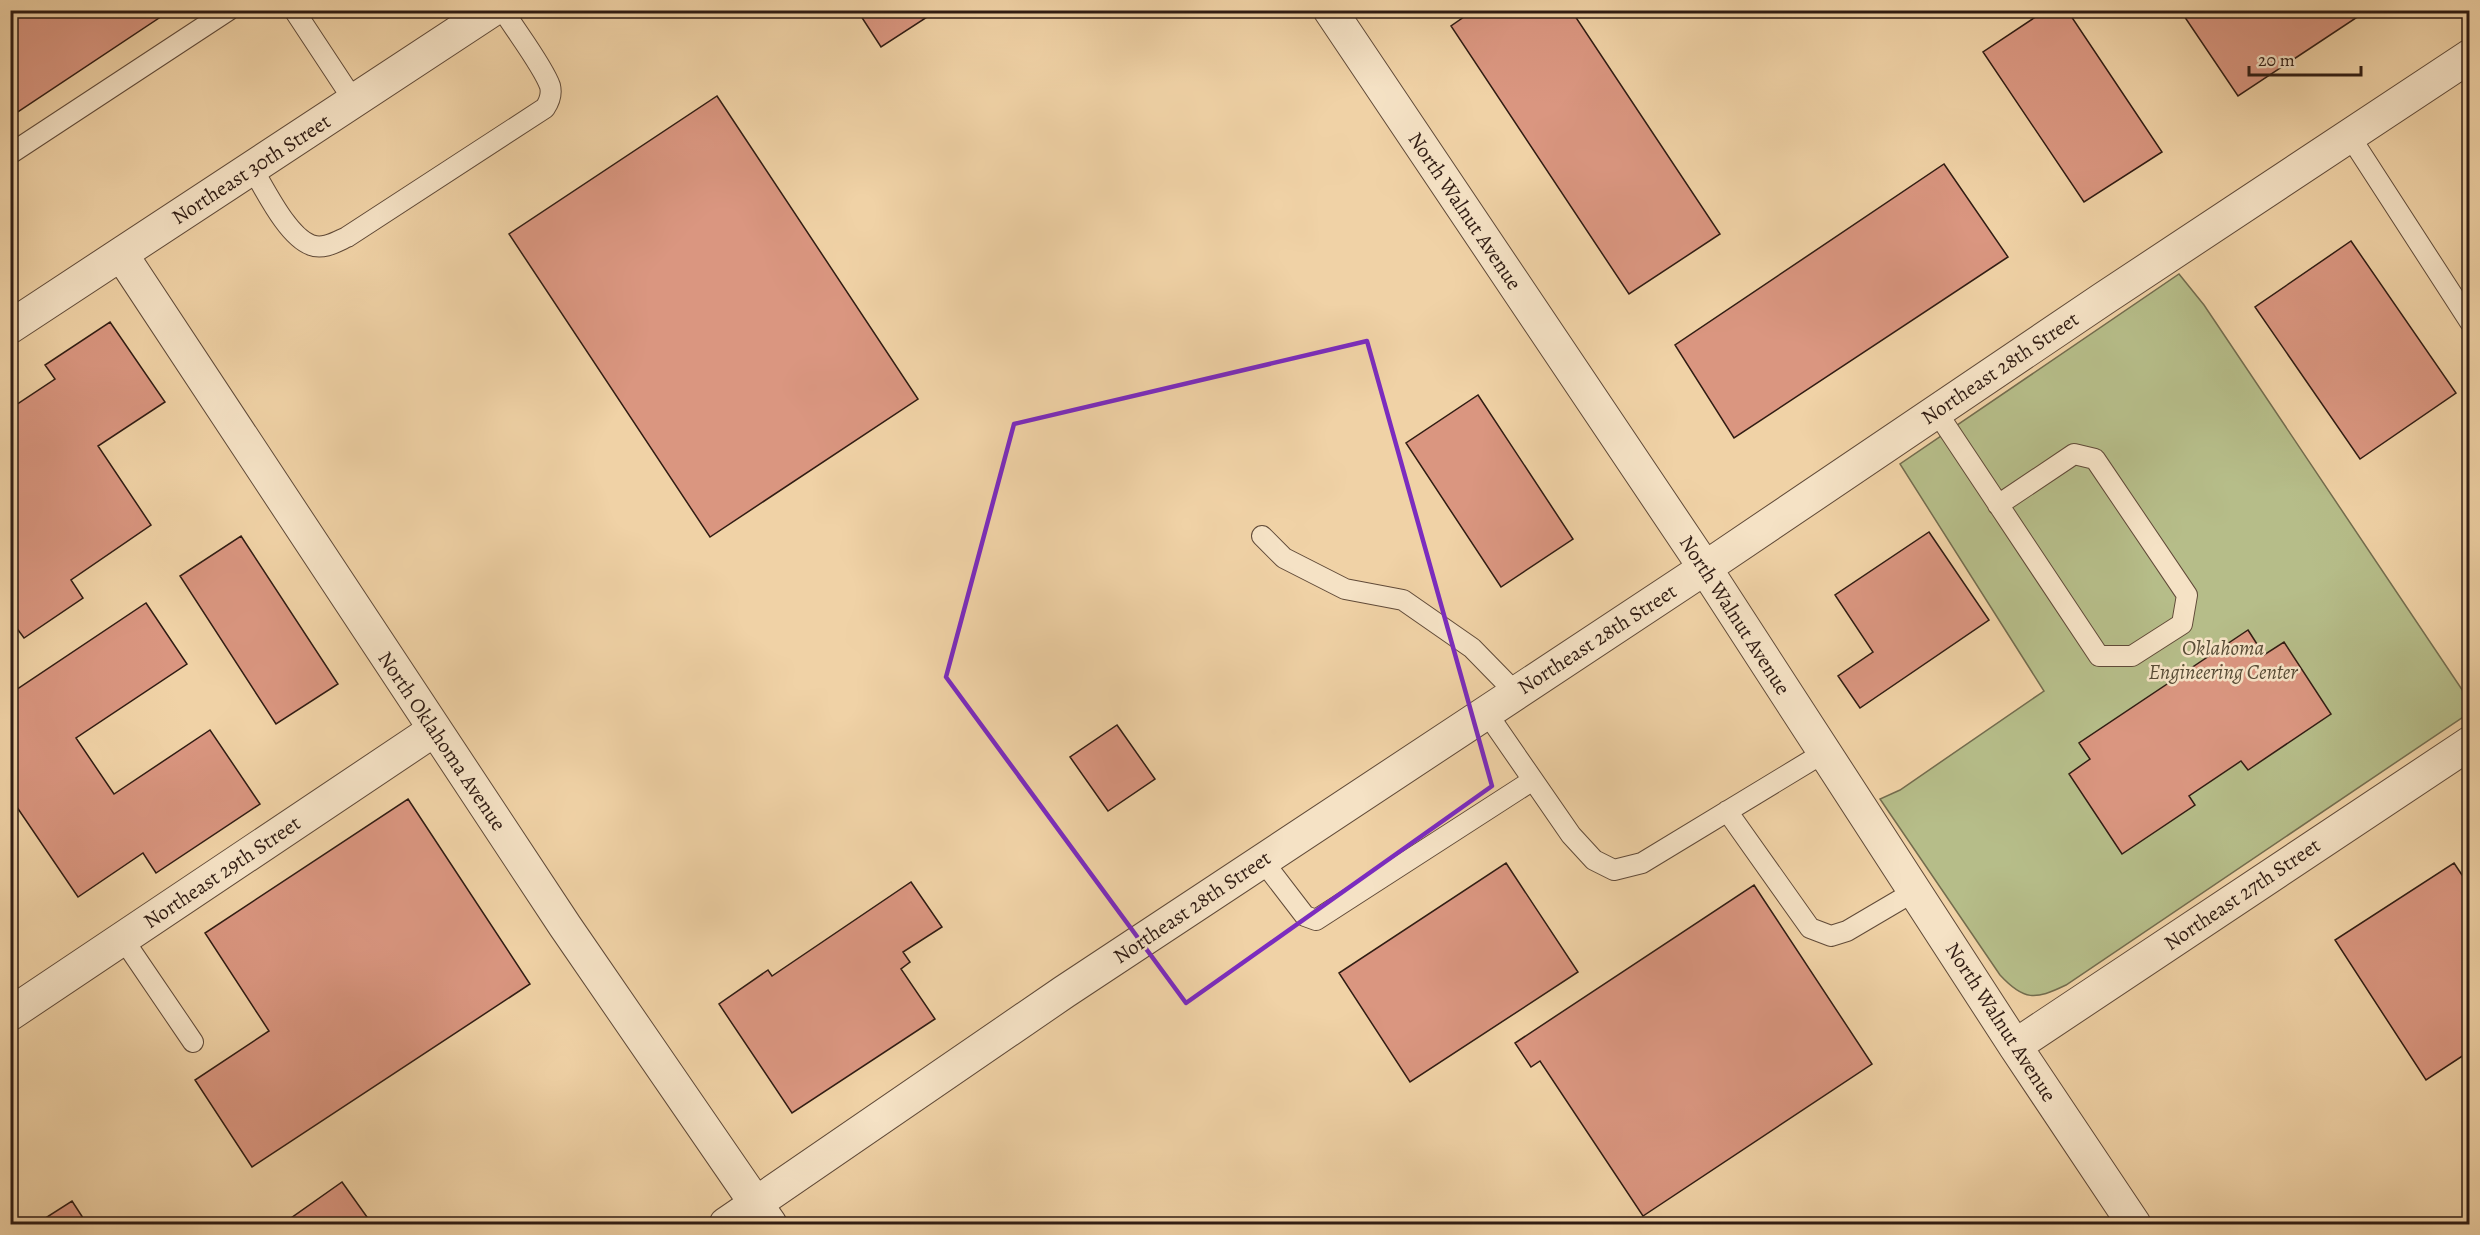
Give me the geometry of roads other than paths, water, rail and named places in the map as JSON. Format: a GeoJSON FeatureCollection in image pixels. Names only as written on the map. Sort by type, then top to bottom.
{"type":"FeatureCollection","features":[{"type":"Feature","properties":{"kind":"street","name":"Northeast 30th Street"},"geometry":{"type":"LineString","coordinates":[[10,327],[492,10]]}},
{"type":"Feature","properties":{"kind":"street","name":"North Walnut Avenue"},"geometry":{"type":"LineString","coordinates":[[1330,10],[1705,568],[2015,1046],[2134,1224]]}},
{"type":"Feature","properties":{"kind":"street","name":"Northeast 28th Street"},"geometry":{"type":"LineString","coordinates":[[726,1224],[763,1214],[1064,992],[1705,568],[1936,411],[2469,56]]}},
{"type":"Feature","properties":{"kind":"street","name":"North Oklahoma Avenue"},"geometry":{"type":"LineString","coordinates":[[121,254],[565,926],[763,1214]]}},
{"type":"Feature","properties":{"kind":"street","name":"Northeast 29th Street"},"geometry":{"type":"LineString","coordinates":[[10,1014],[434,730]]}},
{"type":"Feature","properties":{"kind":"street","name":"Northeast 27th Street"},"geometry":{"type":"LineString","coordinates":[[2015,1046],[2469,743]]}},
{"type":"Feature","properties":{"kind":"lane"},"geometry":{"type":"LineString","coordinates":[[10,154],[229,10]]}},
{"type":"Feature","properties":{"kind":"lane"},"geometry":{"type":"LineString","coordinates":[[294,10],[354,101]]}},
{"type":"Feature","properties":{"kind":"lane"},"geometry":{"type":"LineString","coordinates":[[252,168],[289,226],[300,238],[313,246],[328,246],[346,237],[545,108],[550,100],[550,88],[543,72],[503,10]]}},
{"type":"Feature","properties":{"kind":"lane"},"geometry":{"type":"LineString","coordinates":[[2349,135],[2469,322]]}},
{"type":"Feature","properties":{"kind":"lane"},"geometry":{"type":"LineString","coordinates":[[1936,411],[1998,505],[2099,656],[2132,656],[2182,624],[2187,595],[2095,459],[2074,454],[1998,505]]}},
{"type":"Feature","properties":{"kind":"lane"},"geometry":{"type":"LineString","coordinates":[[1262,536],[1284,558],[1345,589],[1403,600],[1472,648],[1516,693]]}},
{"type":"Feature","properties":{"kind":"lane"},"geometry":{"type":"LineString","coordinates":[[1486,712],[1584,851],[1594,860],[1614,870],[1642,863],[1825,752]]}},
{"type":"Feature","properties":{"kind":"lane"},"geometry":{"type":"LineString","coordinates":[[1262,860],[1305,916],[1316,920],[1533,780]]}},
{"type":"Feature","properties":{"kind":"lane"},"geometry":{"type":"LineString","coordinates":[[1727,811],[1810,928],[1831,936],[1847,931],[1915,891]]}},
{"type":"Feature","properties":{"kind":"lane"},"geometry":{"type":"LineString","coordinates":[[123,939],[193,1042]]}},
{"type":"Feature","properties":{"kind":"park label","name":"Oklahoma Engineering Center"},"geometry":{"type":"Point","coordinates":[2223,660]}}]}
